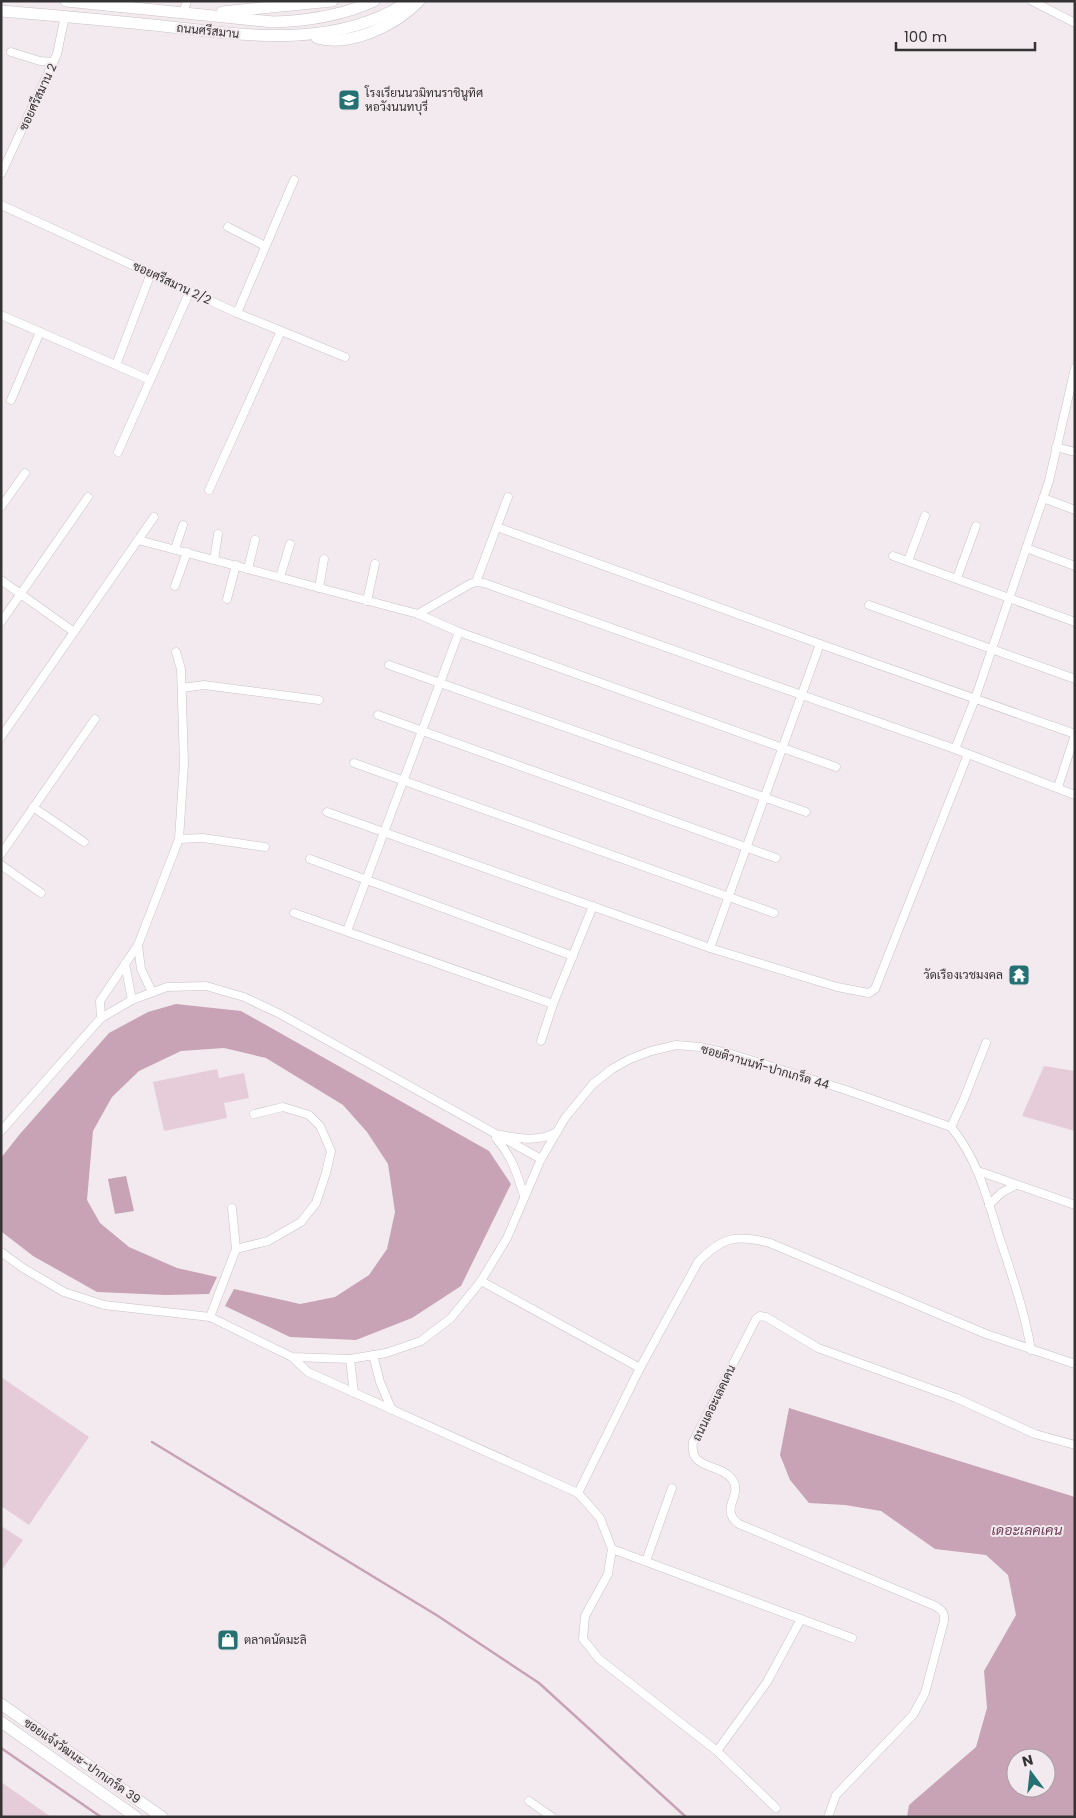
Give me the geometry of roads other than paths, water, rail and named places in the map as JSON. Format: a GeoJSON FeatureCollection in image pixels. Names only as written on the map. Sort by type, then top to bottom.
{"type":"FeatureCollection","features":[{"type":"Feature","properties":{"kind":"main road","name":"ถนนศรีสมาน"},"geometry":{"type":"LineString","coordinates":[[66,1],[253,20],[293,21],[329,16],[374,1]]}},
{"type":"Feature","properties":{"kind":"main road"},"geometry":{"type":"LineString","coordinates":[[198,15],[332,1]]}},
{"type":"Feature","properties":{"kind":"main road","name":"ถนนศรีสมาน"},"geometry":{"type":"LineString","coordinates":[[1,11],[253,35],[306,35],[329,32],[368,22],[409,1]]}},
{"type":"Feature","properties":{"kind":"main road"},"geometry":{"type":"LineString","coordinates":[[306,35],[333,40],[353,37],[376,30],[400,19],[419,1]]}},
{"type":"Feature","properties":{"kind":"main road","name":"ซอยแจ้งวัฒนะ-ปากเกร็ด 39"},"geometry":{"type":"LineString","coordinates":[[1,1704],[162,1817]]}},
{"type":"Feature","properties":{"kind":"main road","name":"ซอยแจ้งวัฒนะ-ปากเกร็ด 39"},"geometry":{"type":"LineString","coordinates":[[1,1722],[136,1817]]}},
{"type":"Feature","properties":{"kind":"street"},"geometry":{"type":"LineString","coordinates":[[182,13],[187,1]]}},
{"type":"Feature","properties":{"kind":"street"},"geometry":{"type":"LineString","coordinates":[[1032,1],[1075,23]]}},
{"type":"Feature","properties":{"kind":"street","name":"ซอยศรีสมาน 2"},"geometry":{"type":"LineString","coordinates":[[1,174],[57,54],[65,16]]}},
{"type":"Feature","properties":{"kind":"street"},"geometry":{"type":"LineString","coordinates":[[12,52],[40,61],[53,62]]}},
{"type":"Feature","properties":{"kind":"street"},"geometry":{"type":"LineString","coordinates":[[237,313],[294,180]]}},
{"type":"Feature","properties":{"kind":"street","name":"ซอยศรีสมาน 2/2"},"geometry":{"type":"LineString","coordinates":[[1,205],[237,313],[345,358]]}},
{"type":"Feature","properties":{"kind":"street"},"geometry":{"type":"LineString","coordinates":[[228,228],[265,246]]}},
{"type":"Feature","properties":{"kind":"street"},"geometry":{"type":"LineString","coordinates":[[116,365],[151,273]]}},
{"type":"Feature","properties":{"kind":"street"},"geometry":{"type":"LineString","coordinates":[[118,452],[190,291]]}},
{"type":"Feature","properties":{"kind":"street"},"geometry":{"type":"LineString","coordinates":[[1,315],[150,380]]}},
{"type":"Feature","properties":{"kind":"street"},"geometry":{"type":"LineString","coordinates":[[209,490],[281,331]]}},
{"type":"Feature","properties":{"kind":"street"},"geometry":{"type":"LineString","coordinates":[[11,400],[40,332]]}},
{"type":"Feature","properties":{"kind":"street"},"geometry":{"type":"LineString","coordinates":[[955,749],[975,699],[1043,498],[1072,395],[1075,368]]}},
{"type":"Feature","properties":{"kind":"street"},"geometry":{"type":"LineString","coordinates":[[1056,447],[1075,452]]}},
{"type":"Feature","properties":{"kind":"street"},"geometry":{"type":"LineString","coordinates":[[1,507],[25,473]]}},
{"type":"Feature","properties":{"kind":"street"},"geometry":{"type":"LineString","coordinates":[[1,622],[88,497]]}},
{"type":"Feature","properties":{"kind":"street"},"geometry":{"type":"LineString","coordinates":[[418,614],[476,582],[508,498]]}},
{"type":"Feature","properties":{"kind":"street"},"geometry":{"type":"LineString","coordinates":[[1043,498],[1075,510]]}},
{"type":"Feature","properties":{"kind":"street"},"geometry":{"type":"LineString","coordinates":[[908,561],[925,516]]}},
{"type":"Feature","properties":{"kind":"street"},"geometry":{"type":"LineString","coordinates":[[1,737],[154,517]]}},
{"type":"Feature","properties":{"kind":"street"},"geometry":{"type":"LineString","coordinates":[[175,549],[183,525]]}},
{"type":"Feature","properties":{"kind":"street"},"geometry":{"type":"LineString","coordinates":[[497,526],[820,644],[1075,734],[1058,787]]}},
{"type":"Feature","properties":{"kind":"street"},"geometry":{"type":"LineString","coordinates":[[957,578],[976,526]]}},
{"type":"Feature","properties":{"kind":"street"},"geometry":{"type":"LineString","coordinates":[[214,560],[218,534]]}},
{"type":"Feature","properties":{"kind":"street"},"geometry":{"type":"LineString","coordinates":[[138,540],[418,614],[459,632],[836,767]]}},
{"type":"Feature","properties":{"kind":"street"},"geometry":{"type":"LineString","coordinates":[[248,569],[255,540]]}},
{"type":"Feature","properties":{"kind":"street"},"geometry":{"type":"LineString","coordinates":[[280,577],[290,544]]}},
{"type":"Feature","properties":{"kind":"street"},"geometry":{"type":"LineString","coordinates":[[1026,548],[1075,566]]}},
{"type":"Feature","properties":{"kind":"street"},"geometry":{"type":"LineString","coordinates":[[175,586],[187,552]]}},
{"type":"Feature","properties":{"kind":"street"},"geometry":{"type":"LineString","coordinates":[[893,556],[1075,622]]}},
{"type":"Feature","properties":{"kind":"street"},"geometry":{"type":"LineString","coordinates":[[319,588],[324,558]]}},
{"type":"Feature","properties":{"kind":"street"},"geometry":{"type":"LineString","coordinates":[[367,601],[375,564]]}},
{"type":"Feature","properties":{"kind":"street"},"geometry":{"type":"LineString","coordinates":[[227,599],[236,566]]}},
{"type":"Feature","properties":{"kind":"street"},"geometry":{"type":"LineString","coordinates":[[1,580],[74,632]]}},
{"type":"Feature","properties":{"kind":"street"},"geometry":{"type":"LineString","coordinates":[[476,582],[498,587],[955,749],[1075,795]]}},
{"type":"Feature","properties":{"kind":"street"},"geometry":{"type":"LineString","coordinates":[[869,605],[1075,679]]}},
{"type":"Feature","properties":{"kind":"street"},"geometry":{"type":"LineString","coordinates":[[347,931],[459,632]]}},
{"type":"Feature","properties":{"kind":"street"},"geometry":{"type":"LineString","coordinates":[[710,948],[820,644]]}},
{"type":"Feature","properties":{"kind":"street"},"geometry":{"type":"LineString","coordinates":[[100,1018],[100,1001],[138,945],[179,839],[184,764],[181,669],[176,652]]}},
{"type":"Feature","properties":{"kind":"street"},"geometry":{"type":"LineString","coordinates":[[389,665],[806,812]]}},
{"type":"Feature","properties":{"kind":"street"},"geometry":{"type":"LineString","coordinates":[[182,688],[204,685],[319,700]]}},
{"type":"Feature","properties":{"kind":"street"},"geometry":{"type":"LineString","coordinates":[[378,715],[776,858]]}},
{"type":"Feature","properties":{"kind":"street"},"geometry":{"type":"LineString","coordinates":[[1,854],[95,719]]}},
{"type":"Feature","properties":{"kind":"street"},"geometry":{"type":"LineString","coordinates":[[327,812],[710,948],[837,987],[864,993],[872,992],[875,989],[968,754]]}},
{"type":"Feature","properties":{"kind":"street"},"geometry":{"type":"LineString","coordinates":[[354,763],[774,913]]}},
{"type":"Feature","properties":{"kind":"street"},"geometry":{"type":"LineString","coordinates":[[33,807],[84,842]]}},
{"type":"Feature","properties":{"kind":"street"},"geometry":{"type":"LineString","coordinates":[[179,839],[203,838],[265,847]]}},
{"type":"Feature","properties":{"kind":"street"},"geometry":{"type":"LineString","coordinates":[[310,859],[573,956]]}},
{"type":"Feature","properties":{"kind":"street"},"geometry":{"type":"LineString","coordinates":[[1,865],[41,893]]}},
{"type":"Feature","properties":{"kind":"street"},"geometry":{"type":"LineString","coordinates":[[542,1041],[553,1004],[592,906]]}},
{"type":"Feature","properties":{"kind":"street"},"geometry":{"type":"LineString","coordinates":[[294,913],[553,1004]]}},
{"type":"Feature","properties":{"kind":"street"},"geometry":{"type":"LineString","coordinates":[[138,945],[141,969],[152,992]]}},
{"type":"Feature","properties":{"kind":"street"},"geometry":{"type":"LineString","coordinates":[[125,964],[132,1000]]}},
{"type":"Feature","properties":{"kind":"street"},"geometry":{"type":"LineString","coordinates":[[1,1131],[100,1018],[132,1000],[167,987],[206,986],[244,997],[343,1048],[492,1134],[540,1159]]}},
{"type":"Feature","properties":{"kind":"street"},"geometry":{"type":"LineString","coordinates":[[986,1043],[951,1128],[963,1142],[978,1171],[1022,1304],[1031,1350]]}},
{"type":"Feature","properties":{"kind":"street","name":"ซอยติวานนท์-ปากเกร็ด 44"},"geometry":{"type":"LineString","coordinates":[[1,1252],[23,1268],[64,1292],[104,1305],[210,1317],[292,1357],[350,1359],[386,1353],[421,1341],[451,1318],[481,1281],[507,1238],[540,1159],[566,1118],[592,1084],[630,1058],[676,1045],[700,1047],[731,1054],[843,1089],[951,1128]]}},
{"type":"Feature","properties":{"kind":"street"},"geometry":{"type":"LineString","coordinates":[[236,1249],[268,1241],[301,1222],[316,1203],[331,1150],[320,1126],[309,1115],[283,1108],[254,1114]]}},
{"type":"Feature","properties":{"kind":"street"},"geometry":{"type":"LineString","coordinates":[[492,1134],[524,1140],[557,1132]]}},
{"type":"Feature","properties":{"kind":"street"},"geometry":{"type":"LineString","coordinates":[[492,1134],[505,1149],[516,1168],[524,1196]]}},
{"type":"Feature","properties":{"kind":"street"},"geometry":{"type":"LineString","coordinates":[[978,1171],[1075,1205]]}},
{"type":"Feature","properties":{"kind":"street"},"geometry":{"type":"LineString","coordinates":[[989,1205],[1006,1189],[1016,1185]]}},
{"type":"Feature","properties":{"kind":"street"},"geometry":{"type":"LineString","coordinates":[[210,1317],[236,1249],[232,1208]]}},
{"type":"Feature","properties":{"kind":"street"},"geometry":{"type":"LineString","coordinates":[[578,1493],[640,1368],[698,1262],[711,1248],[724,1241],[737,1238],[753,1238],[770,1243],[986,1334],[1075,1364]]}},
{"type":"Feature","properties":{"kind":"street"},"geometry":{"type":"LineString","coordinates":[[481,1281],[640,1368]]}},
{"type":"Feature","properties":{"kind":"street","name":"ถนนเดอะเลคเคน"},"geometry":{"type":"LineString","coordinates":[[828,1817],[836,1795],[913,1715],[925,1693],[944,1621],[944,1614],[940,1608],[748,1528],[734,1520],[731,1516],[730,1512],[736,1488],[734,1482],[724,1472],[695,1458],[692,1447],[756,1319],[760,1316],[766,1317],[818,1348],[956,1398],[1036,1434],[1075,1446]]}},
{"type":"Feature","properties":{"kind":"street"},"geometry":{"type":"LineString","coordinates":[[373,1355],[380,1382],[392,1410]]}},
{"type":"Feature","properties":{"kind":"street"},"geometry":{"type":"LineString","coordinates":[[292,1357],[308,1372],[578,1493],[600,1518],[612,1549],[608,1574],[585,1616],[583,1639],[599,1659],[717,1751],[776,1808]]}},
{"type":"Feature","properties":{"kind":"street"},"geometry":{"type":"LineString","coordinates":[[350,1359],[354,1393]]}},
{"type":"Feature","properties":{"kind":"street"},"geometry":{"type":"LineString","coordinates":[[646,1562],[672,1488]]}},
{"type":"Feature","properties":{"kind":"street"},"geometry":{"type":"LineString","coordinates":[[612,1549],[852,1638]]}},
{"type":"Feature","properties":{"kind":"street"},"geometry":{"type":"LineString","coordinates":[[717,1751],[767,1682],[801,1619]]}},
{"type":"Feature","properties":{"kind":"street"},"geometry":{"type":"LineString","coordinates":[[529,1801],[552,1817]]}},
{"type":"Feature","properties":{"kind":"water"},"geometry":{"type":"Polygon","coordinates":[[[176,1004],[241,1011],[489,1151],[511,1184],[461,1286],[412,1318],[356,1340],[290,1337],[225,1306],[234,1289],[300,1304],[335,1297],[369,1275],[387,1249],[395,1212],[388,1164],[367,1132],[343,1105],[266,1058],[224,1048],[181,1051],[139,1071],[112,1097],[93,1131],[87,1200],[100,1223],[129,1247],[177,1268],[217,1277],[209,1294],[166,1295],[97,1292],[33,1256],[2,1232],[1,1158],[109,1033],[148,1012],[176,1004]]]}},
{"type":"Feature","properties":{"kind":"water"},"geometry":{"type":"Polygon","coordinates":[[[126,1176],[134,1211],[115,1214],[108,1179],[126,1176]]]}},
{"type":"Feature","properties":{"kind":"water","name":"เดอะเลคเคน"},"geometry":{"type":"Polygon","coordinates":[[[789,1408],[1075,1497],[1075,1817],[907,1817],[909,1805],[976,1747],[987,1708],[984,1671],[1016,1615],[1008,1575],[986,1555],[935,1549],[881,1511],[845,1505],[809,1503],[790,1480],[780,1455],[789,1408]]]}},
{"type":"Feature","properties":{"kind":"waterway"},"geometry":{"type":"LineString","coordinates":[[152,1442],[438,1616],[539,1683],[686,1817]]}},
{"type":"Feature","properties":{"kind":"waterway"},"geometry":{"type":"LineString","coordinates":[[1,1748],[101,1817]]}},
{"type":"Feature","properties":{"kind":"place","name":"โรงเรียนนวมิทนราชินูทิศ หอวังนนทบุรี"},"geometry":{"type":"Point","coordinates":[349,100]}},
{"type":"Feature","properties":{"kind":"place","name":"วัดเรืองเวชมงคล"},"geometry":{"type":"Point","coordinates":[1019,975]}},
{"type":"Feature","properties":{"kind":"place","name":"ตลาดนัดมะลิ"},"geometry":{"type":"Point","coordinates":[228,1640]}}]}
